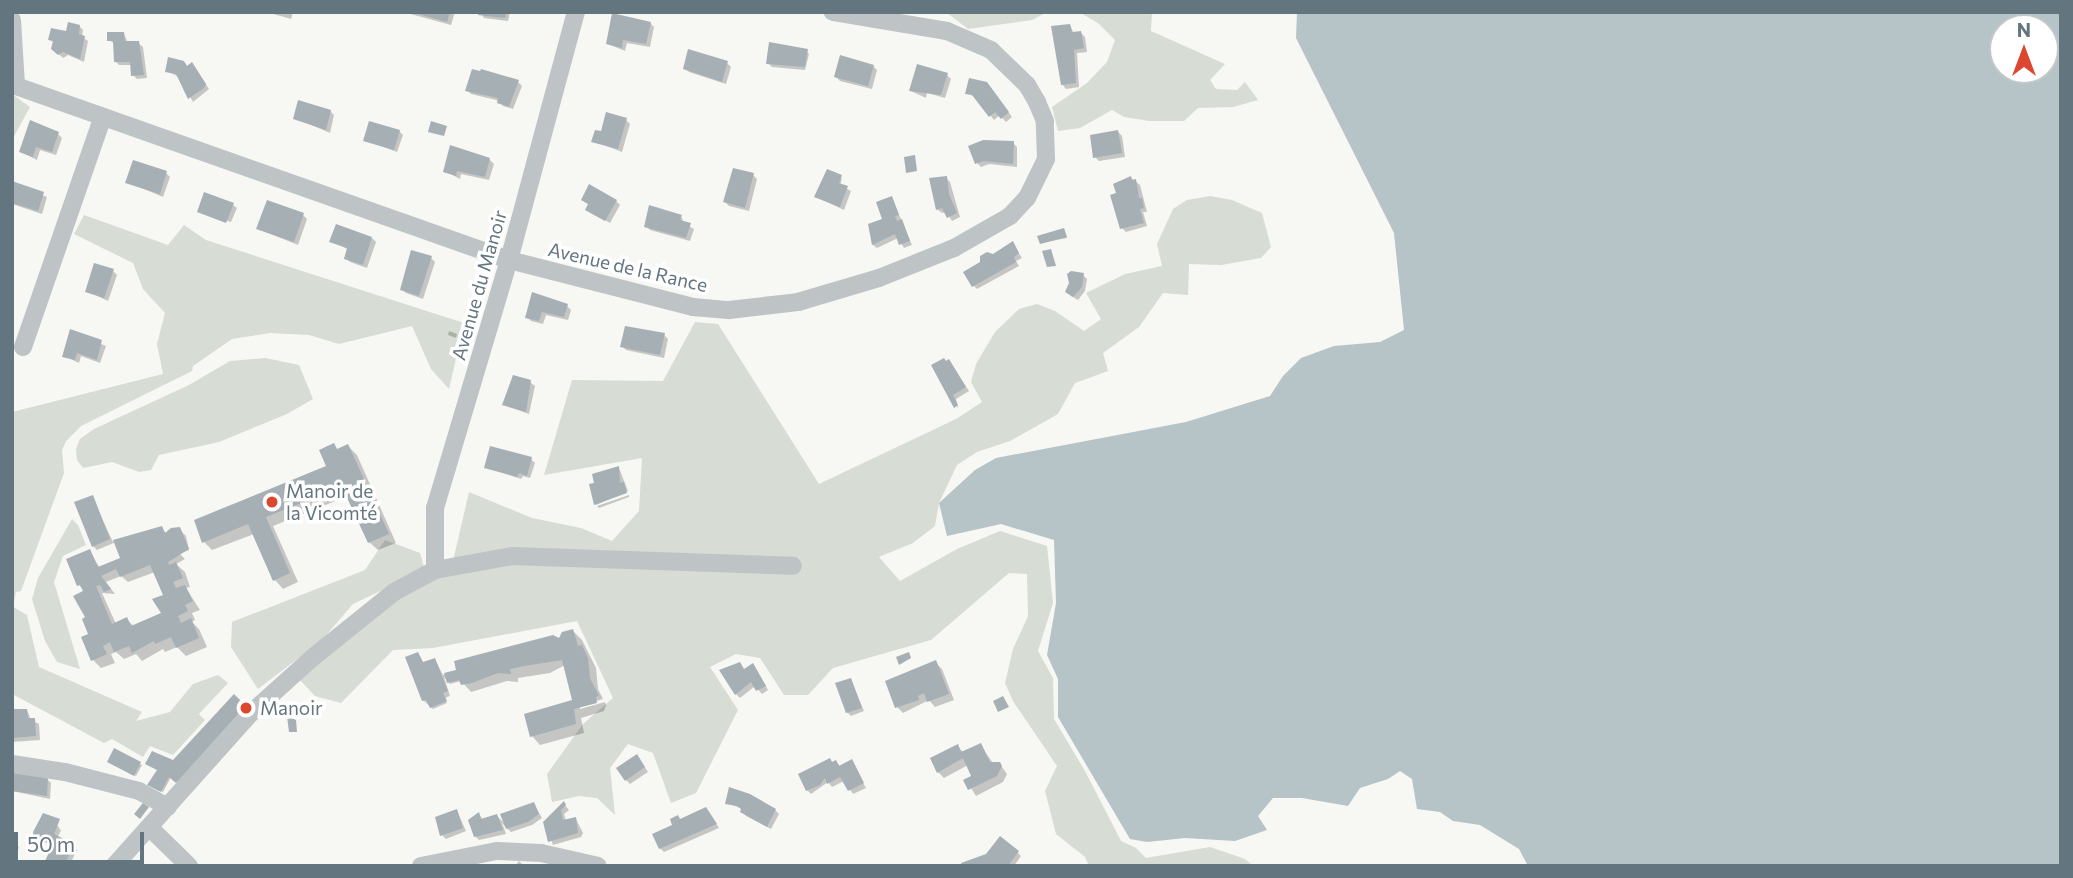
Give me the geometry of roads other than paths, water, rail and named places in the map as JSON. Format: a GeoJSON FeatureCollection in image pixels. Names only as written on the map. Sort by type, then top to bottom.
{"type":"FeatureCollection","features":[{"type":"Feature","properties":{"kind":"street","name":"Avenue du Manoir"},"geometry":{"type":"LineString","coordinates":[[435,570],[435,508],[509,260],[576,12]]}},
{"type":"Feature","properties":{"kind":"street","name":"Avenue de la Rance"},"geometry":{"type":"LineString","coordinates":[[12,20],[16,86],[509,260],[693,307],[764,309],[879,278],[924,262],[984,233],[1010,216],[1039,179],[1046,159],[1045,121],[1027,85],[991,50],[971,38],[921,18],[833,12]]}},
{"type":"Feature","properties":{"kind":"street"},"geometry":{"type":"LineString","coordinates":[[23,346],[103,116]]}},
{"type":"Feature","properties":{"kind":"street"},"geometry":{"type":"LineString","coordinates":[[114,866],[251,713],[312,658],[394,592],[435,570],[512,556],[793,566]]}},
{"type":"Feature","properties":{"kind":"street"},"geometry":{"type":"LineString","coordinates":[[12,764],[65,772],[139,791],[167,807]]}},
{"type":"Feature","properties":{"kind":"street"},"geometry":{"type":"LineString","coordinates":[[149,827],[189,866]]}},
{"type":"Feature","properties":{"kind":"street"},"geometry":{"type":"LineString","coordinates":[[421,866],[497,851],[541,853],[598,866]]}},
{"type":"Feature","properties":{"kind":"place","name":"Manoir de la Vicomté"},"geometry":{"type":"Point","coordinates":[272,502]}},
{"type":"Feature","properties":{"kind":"place","name":"Manoir"},"geometry":{"type":"Point","coordinates":[246,708]}}]}
